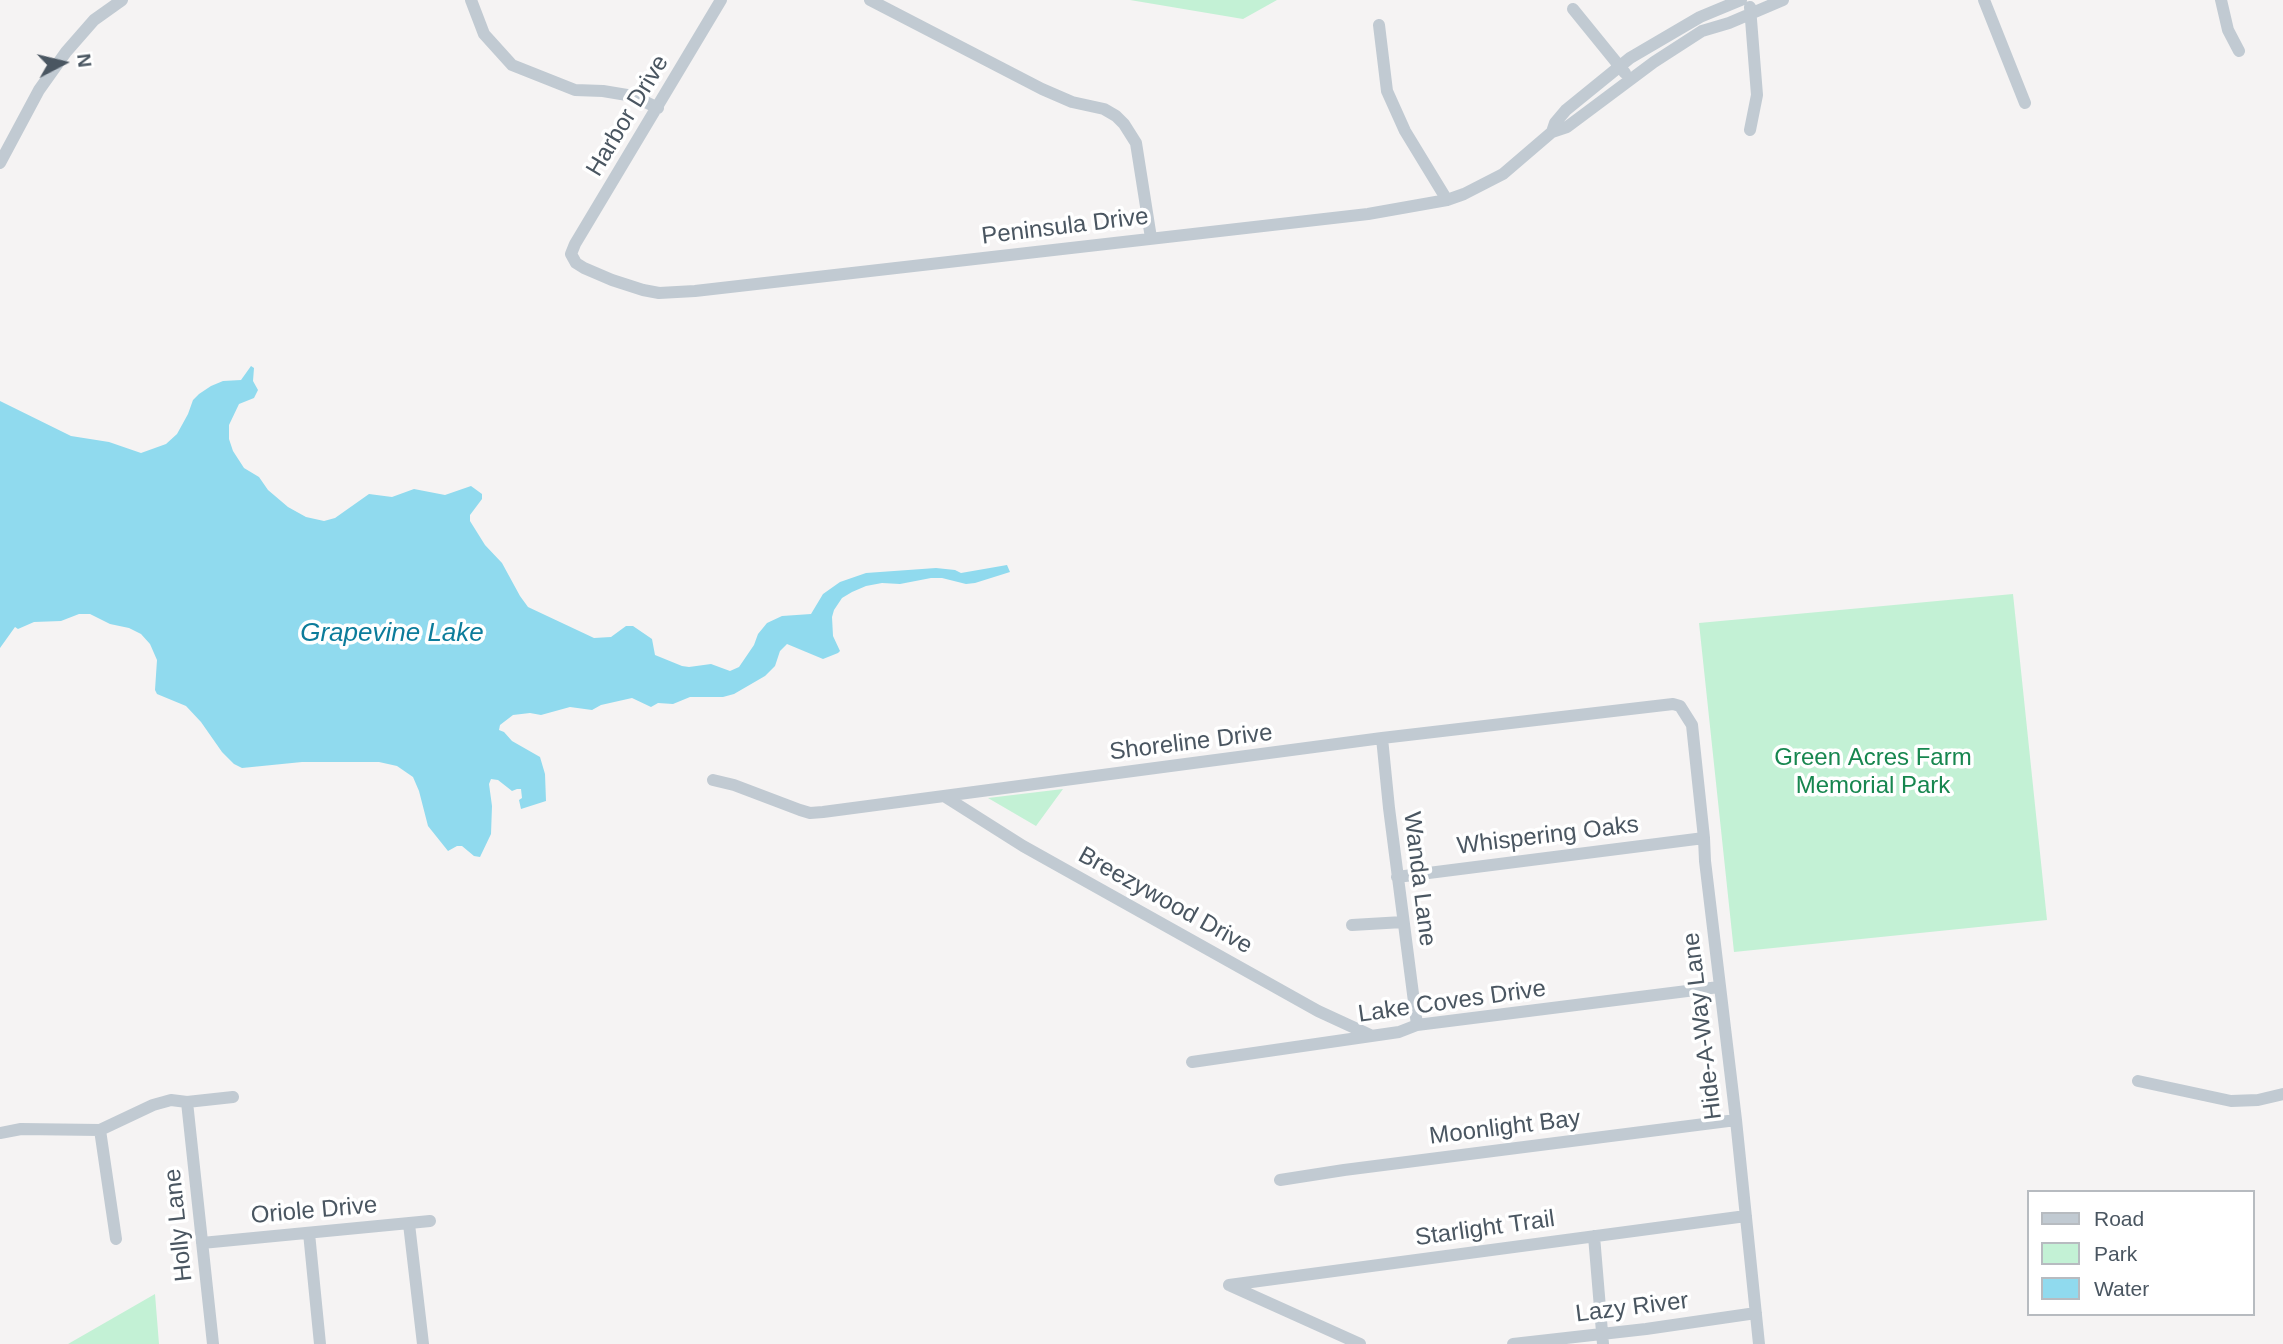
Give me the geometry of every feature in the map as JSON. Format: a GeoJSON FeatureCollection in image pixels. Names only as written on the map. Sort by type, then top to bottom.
{"type":"FeatureCollection","features":[{"type":"Feature","properties":{"kind":"street"},"geometry":{"type":"LineString","coordinates":[[0,163],[39,90],[66,52],[94,20],[122,0]]}},
{"type":"Feature","properties":{"kind":"street"},"geometry":{"type":"LineString","coordinates":[[471,0],[484,34],[512,65],[575,90],[633,96],[658,108]]}},
{"type":"Feature","properties":{"kind":"street","name":"Harbor Drive"},"geometry":{"type":"LineString","coordinates":[[572,254],[575,244],[721,0]]}},
{"type":"Feature","properties":{"kind":"street"},"geometry":{"type":"LineString","coordinates":[[870,0],[1042,89],[1072,102],[1104,108],[1115,116],[1124,124],[1136,143],[1151,238]]}},
{"type":"Feature","properties":{"kind":"street","name":"Peninsula Drive"},"geometry":{"type":"LineString","coordinates":[[1552,132],[1555,123],[1566,110],[1630,58],[1700,18],[1741,0]]}},
{"type":"Feature","properties":{"kind":"street","name":"Peninsula Drive"},"geometry":{"type":"LineString","coordinates":[[572,254],[576,263],[612,281],[659,293],[695,291],[1368,214],[1447,200],[1465,194],[1503,174],[1552,132],[1567,127],[1631,78],[1702,31],[1729,23],[1750,6],[1783,0]]}},
{"type":"Feature","properties":{"kind":"street"},"geometry":{"type":"LineString","coordinates":[[1984,0],[2025,103]]}},
{"type":"Feature","properties":{"kind":"street"},"geometry":{"type":"LineString","coordinates":[[2221,0],[2228,30],[2239,51]]}},
{"type":"Feature","properties":{"kind":"street"},"geometry":{"type":"LineString","coordinates":[[1750,6],[1757,95],[1750,130]]}},
{"type":"Feature","properties":{"kind":"street"},"geometry":{"type":"LineString","coordinates":[[1573,9],[1619,68],[1631,78]]}},
{"type":"Feature","properties":{"kind":"street"},"geometry":{"type":"LineString","coordinates":[[1379,25],[1387,91],[1405,131],[1447,200]]}},
{"type":"Feature","properties":{"kind":"street","name":"Shoreline Drive"},"geometry":{"type":"LineString","coordinates":[[713,780],[810,813],[1382,738],[1672,704],[1680,706]]}},
{"type":"Feature","properties":{"kind":"street","name":"Hide-A-Way Lane"},"geometry":{"type":"LineString","coordinates":[[1680,706],[1692,725],[1759,1344]]}},
{"type":"Feature","properties":{"kind":"street","name":"Wanda Lane"},"geometry":{"type":"LineString","coordinates":[[1382,738],[1417,1026]]}},
{"type":"Feature","properties":{"kind":"street","name":"Breezywood Drive"},"geometry":{"type":"LineString","coordinates":[[944,796],[1023,846],[1318,1011],[1370,1035]]}},
{"type":"Feature","properties":{"kind":"street","name":"Whispering Oaks"},"geometry":{"type":"LineString","coordinates":[[1397,877],[1704,838]]}},
{"type":"Feature","properties":{"kind":"street"},"geometry":{"type":"LineString","coordinates":[[1352,925],[1403,922]]}},
{"type":"Feature","properties":{"kind":"street","name":"Lake Coves Drive"},"geometry":{"type":"LineString","coordinates":[[1192,1062],[1398,1032],[1417,1026],[1719,987]]}},
{"type":"Feature","properties":{"kind":"street"},"geometry":{"type":"LineString","coordinates":[[2138,1081],[2231,1101],[2258,1100],[2283,1094]]}},
{"type":"Feature","properties":{"kind":"street"},"geometry":{"type":"LineString","coordinates":[[0,1133],[22,1129],[100,1130],[153,1105],[171,1100],[187,1102],[233,1097]]}},
{"type":"Feature","properties":{"kind":"street","name":"Holly Lane"},"geometry":{"type":"LineString","coordinates":[[187,1102],[213,1344]]}},
{"type":"Feature","properties":{"kind":"street","name":"Moonlight Bay"},"geometry":{"type":"LineString","coordinates":[[1280,1180],[1736,1120]]}},
{"type":"Feature","properties":{"kind":"street"},"geometry":{"type":"LineString","coordinates":[[100,1130],[116,1239]]}},
{"type":"Feature","properties":{"kind":"street","name":"Starlight Trail"},"geometry":{"type":"LineString","coordinates":[[1360,1344],[1229,1285],[1746,1216]]}},
{"type":"Feature","properties":{"kind":"street","name":"Oriole Drive"},"geometry":{"type":"LineString","coordinates":[[202,1243],[430,1222]]}},
{"type":"Feature","properties":{"kind":"street"},"geometry":{"type":"LineString","coordinates":[[409,1224],[423,1344]]}},
{"type":"Feature","properties":{"kind":"street"},"geometry":{"type":"LineString","coordinates":[[309,1233],[320,1344]]}},
{"type":"Feature","properties":{"kind":"street"},"geometry":{"type":"LineString","coordinates":[[1594,1236],[1602,1339]]}},
{"type":"Feature","properties":{"kind":"street","name":"Lazy River"},"geometry":{"type":"LineString","coordinates":[[1513,1344],[1602,1339],[1756,1313]]}},
{"type":"Feature","properties":{"kind":"green space"},"geometry":{"type":"Polygon","coordinates":[[[1130,0],[1277,0],[1243,19],[1130,0]]]}},
{"type":"Feature","properties":{"kind":"green space","name":"Green Acres Farm Memorial Park"},"geometry":{"type":"Polygon","coordinates":[[[2013,594],[2047,920],[1734,952],[1699,623],[2013,594]]]}},
{"type":"Feature","properties":{"kind":"green space"},"geometry":{"type":"Polygon","coordinates":[[[1063,789],[1036,826],[988,798],[1063,789]]]}},
{"type":"Feature","properties":{"kind":"green space"},"geometry":{"type":"Polygon","coordinates":[[[155,1294],[159,1344],[68,1344],[155,1294]]]}},
{"type":"Feature","properties":{"kind":"water","name":"Grapevine Lake"},"geometry":{"type":"Polygon","coordinates":[[[251,366],[254,368],[253,381],[258,390],[254,398],[239,404],[229,425],[229,439],[244,468],[259,477],[268,490],[288,507],[306,517],[324,521],[335,518],[369,494],[392,497],[414,489],[445,495],[471,486],[482,494],[482,499],[470,515],[470,521],[485,545],[502,563],[528,607],[594,638],[611,637],[626,626],[633,626],[652,639],[655,655],[682,666],[711,664],[730,671],[739,667],[767,623],[782,616],[811,614],[823,594],[840,582],[866,573],[936,568],[961,573],[1007,565],[1010,572],[975,583],[931,578],[900,584],[882,583],[852,592],[842,598],[832,617],[833,636],[840,651],[838,653],[823,659],[787,644],[780,651],[775,666],[765,676],[734,694],[723,697],[690,697],[673,704],[658,703],[651,707],[632,698],[601,705],[592,710],[570,707],[541,715],[513,715],[500,725],[499,730],[540,757],[545,774],[546,801],[521,809],[521,789],[512,791],[498,780],[491,779],[491,834],[480,857],[474,856],[462,846],[448,851],[428,826],[413,777],[397,766],[379,762],[302,762],[242,768],[234,764],[186,706],[157,694],[157,660],[150,644],[141,634],[129,628],[110,624],[90,614],[79,614],[61,621],[34,622],[18,629],[15,627],[0,648],[0,401],[71,436],[109,442],[141,453],[166,444],[177,434],[193,400],[199,394],[223,381],[241,380],[251,366]]]}}]}
